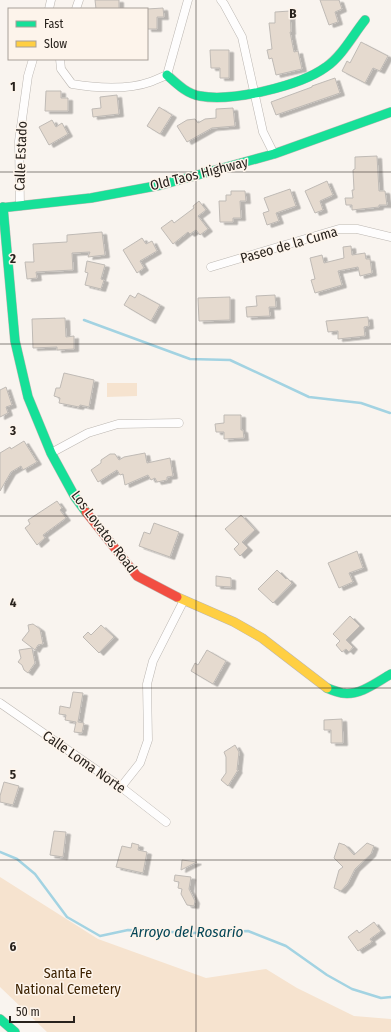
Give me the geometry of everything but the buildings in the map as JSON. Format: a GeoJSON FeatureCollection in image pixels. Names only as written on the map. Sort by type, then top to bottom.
{"type":"FeatureCollection","features":[{"type":"Feature","properties":{"kind":"main road"},"geometry":{"type":"LineString","coordinates":[[167,75],[179,86],[200,96],[225,96],[254,93],[303,80],[326,68],[335,59],[365,20]]}},
{"type":"Feature","properties":{"kind":"main road","name":"Old Taos Highway"},"geometry":{"type":"LineString","coordinates":[[1,208],[91,198],[161,185],[274,154],[390,115]]}},
{"type":"Feature","properties":{"kind":"main road","name":"Los Lovatos Road"},"geometry":{"type":"LineString","coordinates":[[1,208],[15,341],[28,397],[51,452],[75,497],[137,576],[184,600],[234,622],[262,638],[326,688],[343,693],[351,693],[363,690],[391,674]]}},
{"type":"Feature","properties":{"kind":"main road"},"geometry":{"type":"LineString","coordinates":[[0,1019],[15,1032]]}},
{"type":"Feature","properties":{"kind":"street"},"geometry":{"type":"LineString","coordinates":[[60,60],[61,69],[72,84],[91,87],[127,87],[149,83],[167,75],[188,0]]}},
{"type":"Feature","properties":{"kind":"street"},"geometry":{"type":"LineString","coordinates":[[220,0],[224,4],[242,37],[263,132],[274,154]]}},
{"type":"Feature","properties":{"kind":"street","name":"Calle Estado"},"geometry":{"type":"LineString","coordinates":[[20,206],[19,141],[28,76],[33,60]]}},
{"type":"Feature","properties":{"kind":"street","name":"Paseo de la Cuma"},"geometry":{"type":"LineString","coordinates":[[211,267],[339,229],[357,228],[391,237]]}},
{"type":"Feature","properties":{"kind":"street"},"geometry":{"type":"LineString","coordinates":[[51,452],[88,433],[118,424],[179,423]]}},
{"type":"Feature","properties":{"kind":"street"},"geometry":{"type":"LineString","coordinates":[[121,787],[140,762],[148,740],[147,684],[153,661],[184,600]]}},
{"type":"Feature","properties":{"kind":"street","name":"Calle Loma Norte"},"geometry":{"type":"LineString","coordinates":[[0,703],[121,787],[166,822]]}},
{"type":"Feature","properties":{"kind":"green space"},"geometry":{"type":"Polygon","coordinates":[[[107,383],[137,383],[137,396],[107,397],[107,383]]]}},
{"type":"Feature","properties":{"kind":"green space","name":"Santa Fe National Cemetery"},"geometry":{"type":"Polygon","coordinates":[[[0,877],[98,939],[206,978],[266,969],[297,988],[354,1016],[391,1019],[391,1032],[47,1032],[0,987],[0,877]]]}},
{"type":"Feature","properties":{"kind":"waterway"},"geometry":{"type":"LineString","coordinates":[[84,320],[190,359],[230,360],[309,397],[361,403],[390,413]]}},
{"type":"Feature","properties":{"kind":"waterway","name":"Arroyo del Rosario"},"geometry":{"type":"LineString","coordinates":[[0,852],[17,859],[35,874],[67,917],[100,936],[128,930],[193,933],[248,931],[286,946],[327,975],[352,989],[381,998],[391,997]]}},
{"type":"Feature","properties":{"kind":"traffic: fast"},"geometry":{"type":"LineString","coordinates":[[167,75],[186,91],[200,96],[230,97],[265,91],[300,80],[326,67],[342,51],[365,20]]}},
{"type":"Feature","properties":{"kind":"traffic: fast"},"geometry":{"type":"LineString","coordinates":[[0,208],[91,198],[161,185],[274,154],[391,112]]}},
{"type":"Feature","properties":{"kind":"traffic: fast"},"geometry":{"type":"LineString","coordinates":[[3,207],[15,341],[28,397],[51,453],[75,497],[86,512]]}},
{"type":"Feature","properties":{"kind":"traffic: fast"},"geometry":{"type":"LineString","coordinates":[[327,688],[342,693],[355,692],[368,688],[391,674]]}},
{"type":"Feature","properties":{"kind":"traffic: fast"},"geometry":{"type":"LineString","coordinates":[[0,1019],[15,1032]]}},
{"type":"Feature","properties":{"kind":"traffic: slow"},"geometry":{"type":"LineString","coordinates":[[177,597],[234,622],[262,638],[327,688]]}},
{"type":"Feature","properties":{"kind":"traffic: jam"},"geometry":{"type":"LineString","coordinates":[[86,512],[137,576],[177,597]]}}]}
